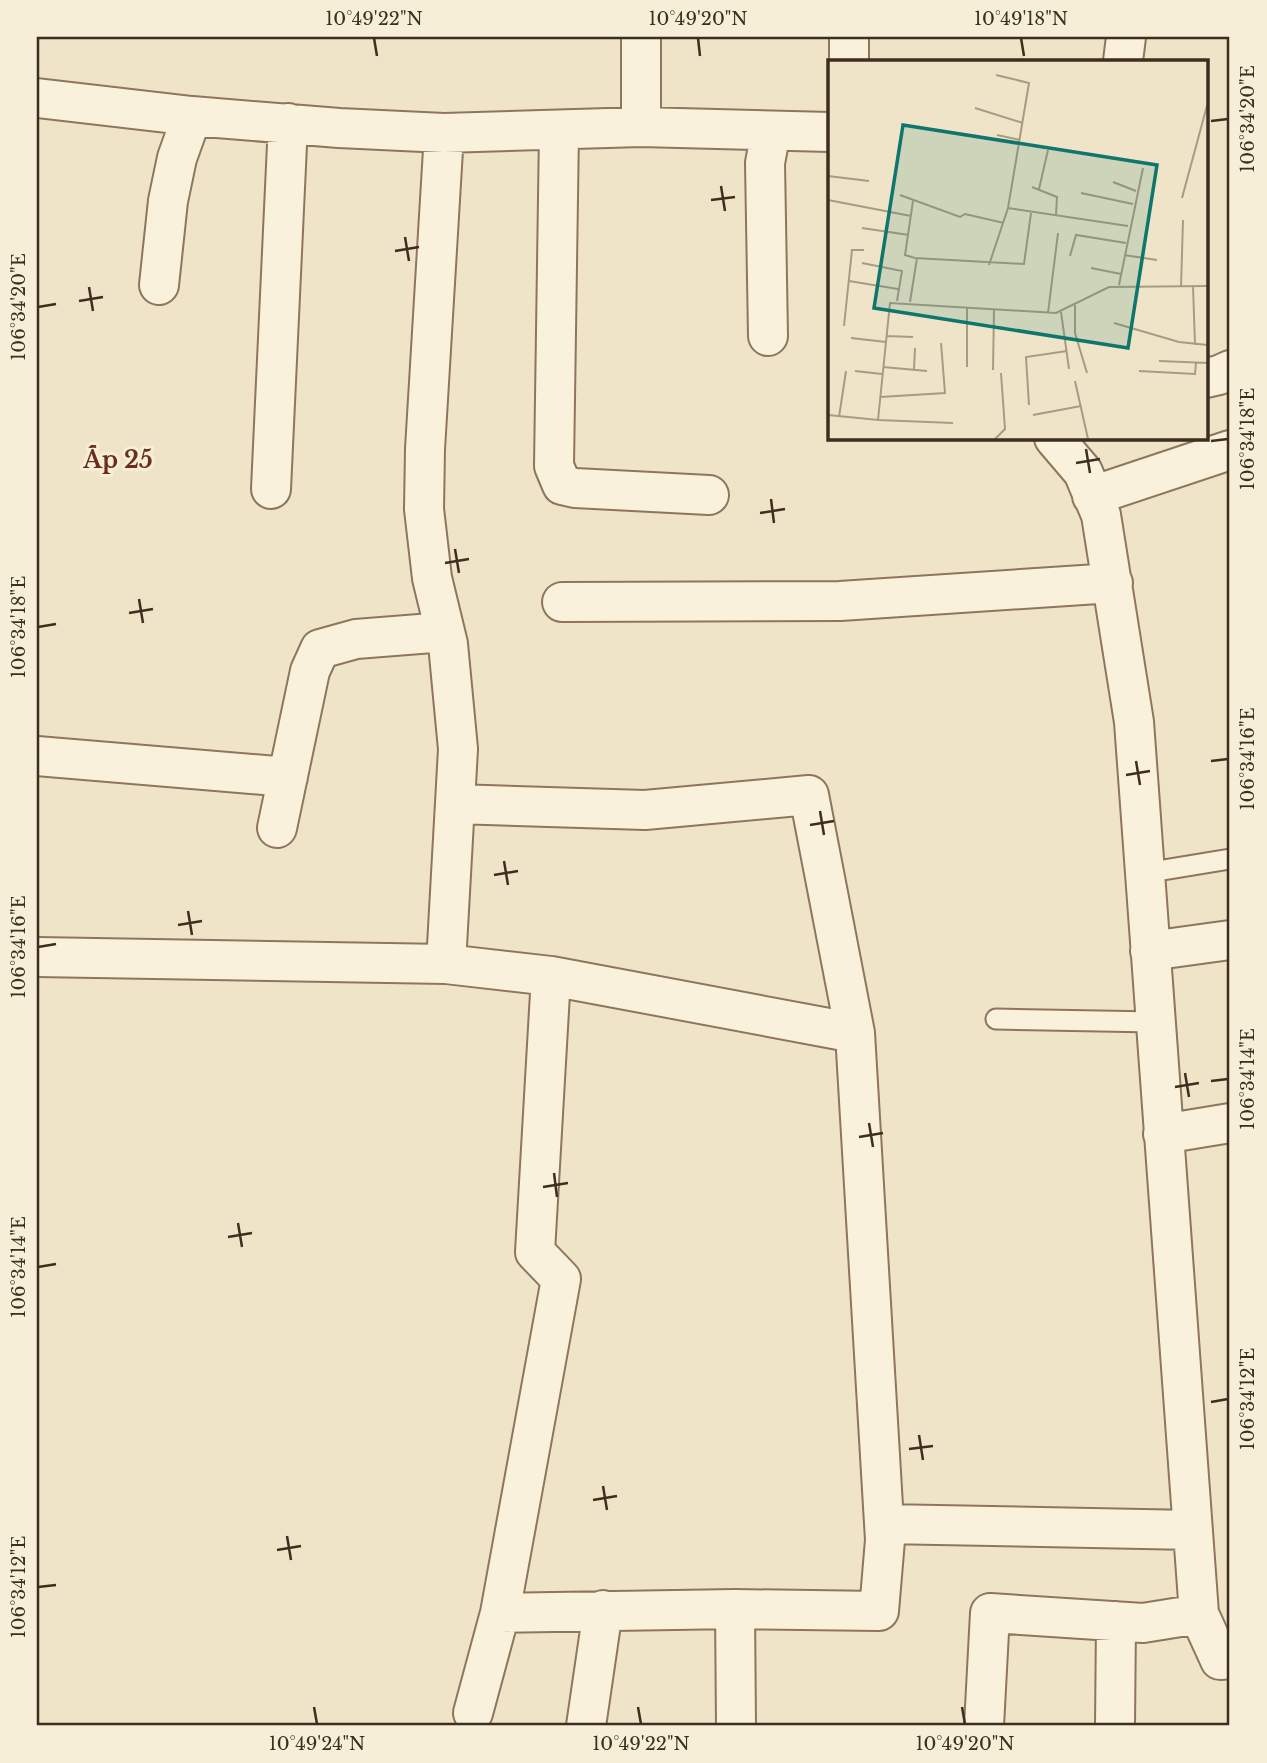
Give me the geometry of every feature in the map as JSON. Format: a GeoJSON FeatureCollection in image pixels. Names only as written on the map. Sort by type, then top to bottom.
{"type":"FeatureCollection","features":[{"type":"Feature","properties":{"kind":"street"},"geometry":{"type":"LineString","coordinates":[[641,37],[641,127]]}},
{"type":"Feature","properties":{"kind":"street"},"geometry":{"type":"LineString","coordinates":[[849,37],[849,60]]}},
{"type":"Feature","properties":{"kind":"street"},"geometry":{"type":"LineString","coordinates":[[1123,60],[1126,37]]}},
{"type":"Feature","properties":{"kind":"street"},"geometry":{"type":"LineString","coordinates":[[37,97],[192,116],[444,134],[641,127],[828,132]]}},
{"type":"Feature","properties":{"kind":"street"},"geometry":{"type":"LineString","coordinates":[[159,285],[167,201],[177,158],[192,116]]}},
{"type":"Feature","properties":{"kind":"street"},"geometry":{"type":"LineString","coordinates":[[271,489],[288,123]]}},
{"type":"Feature","properties":{"kind":"street"},"geometry":{"type":"LineString","coordinates":[[559,131],[554,417],[554,466],[557,476],[562,485],[575,488],[709,495]]}},
{"type":"Feature","properties":{"kind":"street"},"geometry":{"type":"LineString","coordinates":[[768,336],[765,163],[771,131]]}},
{"type":"Feature","properties":{"kind":"street"},"geometry":{"type":"LineString","coordinates":[[444,134],[424,509],[432,578],[445,632],[458,750],[446,964]]}},
{"type":"Feature","properties":{"kind":"street"},"geometry":{"type":"LineString","coordinates":[[1208,378],[1230,370]]}},
{"type":"Feature","properties":{"kind":"street"},"geometry":{"type":"LineString","coordinates":[[1055,439],[1083,472],[1104,526],[1133,722],[1199,1614],[1220,1660],[1230,1659]]}},
{"type":"Feature","properties":{"kind":"street"},"geometry":{"type":"LineString","coordinates":[[1093,496],[1230,450]]}},
{"type":"Feature","properties":{"kind":"street"},"geometry":{"type":"LineString","coordinates":[[562,602],[840,601],[1113,583]]}},
{"type":"Feature","properties":{"kind":"street"},"geometry":{"type":"LineString","coordinates":[[277,828],[310,671],[320,649],[356,639],[445,632]]}},
{"type":"Feature","properties":{"kind":"street"},"geometry":{"type":"LineString","coordinates":[[37,756],[288,777]]}},
{"type":"Feature","properties":{"kind":"street"},"geometry":{"type":"LineString","coordinates":[[455,804],[645,810],[809,795],[855,1033],[886,1540],[879,1611],[735,1609],[500,1613]]}},
{"type":"Feature","properties":{"kind":"street"},"geometry":{"type":"LineString","coordinates":[[1150,951],[1230,940]]}},
{"type":"Feature","properties":{"kind":"street"},"geometry":{"type":"LineString","coordinates":[[37,957],[446,964],[551,976],[855,1033]]}},
{"type":"Feature","properties":{"kind":"street"},"geometry":{"type":"LineString","coordinates":[[473,1713],[500,1613],[561,1279],[535,1252],[551,976]]}},
{"type":"Feature","properties":{"kind":"street"},"geometry":{"type":"LineString","coordinates":[[1163,1134],[1230,1123]]}},
{"type":"Feature","properties":{"kind":"street"},"geometry":{"type":"LineString","coordinates":[[884,1524],[1193,1530]]}},
{"type":"Feature","properties":{"kind":"street"},"geometry":{"type":"LineString","coordinates":[[735,1609],[736,1726]]}},
{"type":"Feature","properties":{"kind":"street"},"geometry":{"type":"LineString","coordinates":[[586,1726],[603,1610]]}},
{"type":"Feature","properties":{"kind":"street"},"geometry":{"type":"LineString","coordinates":[[984,1726],[990,1614],[1143,1623],[1199,1614]]}},
{"type":"Feature","properties":{"kind":"street"},"geometry":{"type":"LineString","coordinates":[[1115,1726],[1116,1621]]}},
{"type":"Feature","properties":{"kind":"lane"},"geometry":{"type":"LineString","coordinates":[[1145,873],[1230,859]]}},
{"type":"Feature","properties":{"kind":"lane"},"geometry":{"type":"LineString","coordinates":[[996,1018],[1155,1021]]}},
{"type":"Feature","properties":{"kind":"district","name":"Ấp 25"},"geometry":{"type":"Point","coordinates":[118,460]}}]}
